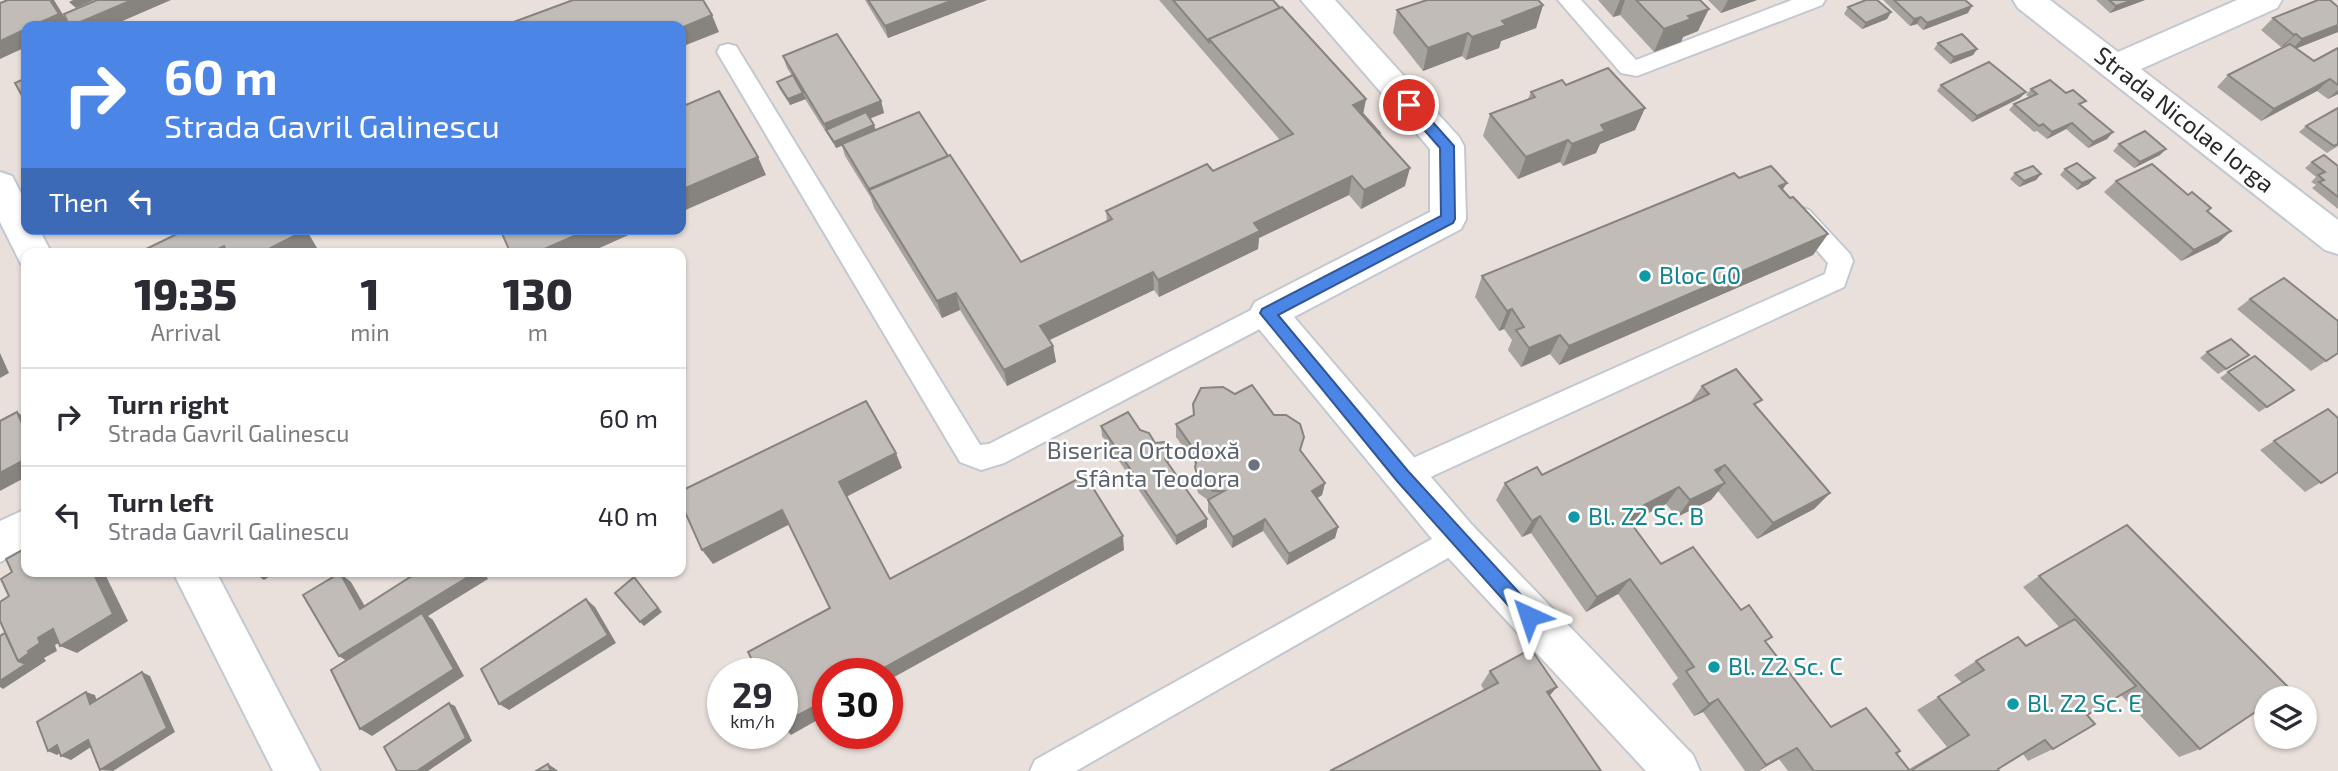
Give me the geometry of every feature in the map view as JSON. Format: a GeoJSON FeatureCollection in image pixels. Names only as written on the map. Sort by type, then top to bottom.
{"type":"FeatureCollection","features":[{"type":"Feature","properties":{"kind":"street"},"geometry":{"type":"LineString","coordinates":[[1317,0],[1447,146],[1448,219],[1268,313],[1457,538],[1677,771]]}},
{"type":"Feature","properties":{"kind":"street","name":"Strada Nicolae Iorga"},"geometry":{"type":"LineString","coordinates":[[2029,0],[2338,240]]}},
{"type":"Feature","properties":{"kind":"street"},"geometry":{"type":"LineString","coordinates":[[2115,67],[2266,0]]}},
{"type":"Feature","properties":{"kind":"street"},"geometry":{"type":"LineString","coordinates":[[0,186],[21,228]]}},
{"type":"Feature","properties":{"kind":"street"},"geometry":{"type":"LineString","coordinates":[[0,543],[21,531]]}},
{"type":"Feature","properties":{"kind":"street"},"geometry":{"type":"LineString","coordinates":[[197,577],[297,771]]}},
{"type":"Feature","properties":{"kind":"lane"},"geometry":{"type":"LineString","coordinates":[[1569,0],[1629,67],[1637,68],[1814,0]]}},
{"type":"Feature","properties":{"kind":"lane"},"geometry":{"type":"LineString","coordinates":[[728,52],[970,454],[981,458],[994,455],[1268,313]]}},
{"type":"Feature","properties":{"kind":"lane"},"geometry":{"type":"LineString","coordinates":[[1403,476],[1835,280],[1841,261],[1793,210]]}},
{"type":"Feature","properties":{"kind":"lane"},"geometry":{"type":"LineString","coordinates":[[1046,771],[1457,538]]}},
{"type":"Feature","properties":{"kind":"building"},"geometry":{"type":"Polygon","coordinates":[[[8,0],[50,0],[59,14],[43,21],[21,21],[21,31],[0,41],[0,3],[8,0]]]}},
{"type":"Feature","properties":{"kind":"building"},"geometry":{"type":"Polygon","coordinates":[[[97,0],[132,0],[83,21],[67,21],[64,14],[97,0]]]}},
{"type":"Feature","properties":{"kind":"building"},"geometry":{"type":"Polygon","coordinates":[[[573,0],[703,0],[712,15],[686,26],[686,21],[516,21],[573,0]]]}},
{"type":"Feature","properties":{"kind":"building"},"geometry":{"type":"Polygon","coordinates":[[[868,0],[953,0],[885,26],[868,0]]]}},
{"type":"Feature","properties":{"kind":"building"},"geometry":{"type":"Polygon","coordinates":[[[1173,0],[1273,0],[1280,8],[1209,39],[1209,42],[1173,0]]]}},
{"type":"Feature","properties":{"kind":"building"},"geometry":{"type":"Polygon","coordinates":[[[1427,0],[1538,0],[1543,5],[1502,21],[1506,25],[1472,37],[1468,33],[1428,48],[1397,10],[1427,0]]]}},
{"type":"Feature","properties":{"kind":"building"},"geometry":{"type":"Polygon","coordinates":[[[1636,0],[1700,0],[1709,9],[1688,16],[1691,19],[1664,29],[1636,0]]]}},
{"type":"Feature","properties":{"kind":"building"},"geometry":{"type":"Polygon","coordinates":[[[1866,0],[1877,0],[1891,12],[1866,23],[1848,7],[1866,0]]]}},
{"type":"Feature","properties":{"kind":"building"},"geometry":{"type":"Polygon","coordinates":[[[1894,0],[1965,0],[1972,6],[1927,23],[1921,17],[1914,19],[1894,0]]]}},
{"type":"Feature","properties":{"kind":"building"},"geometry":{"type":"Polygon","coordinates":[[[2109,0],[2133,0],[2116,6],[2109,0]]]}},
{"type":"Feature","properties":{"kind":"building"},"geometry":{"type":"Polygon","coordinates":[[[2318,0],[2330,0],[2338,7],[2338,25],[2302,39],[2273,18],[2318,0]]]}},
{"type":"Feature","properties":{"kind":"building"},"geometry":{"type":"Polygon","coordinates":[[[1282,7],[1366,99],[1353,105],[1410,168],[1364,190],[1352,176],[1254,223],[1260,231],[1158,280],[1153,272],[1040,326],[1053,346],[1004,370],[956,293],[937,301],[869,190],[950,155],[1021,262],[1112,219],[1106,211],[1207,164],[1213,171],[1293,134],[1209,39],[1282,7]]]}},
{"type":"Feature","properties":{"kind":"building"},"geometry":{"type":"Polygon","coordinates":[[[837,34],[881,101],[824,124],[783,56],[837,34]]]}},
{"type":"Feature","properties":{"kind":"building"},"geometry":{"type":"Polygon","coordinates":[[[1962,34],[1977,49],[1954,57],[1938,43],[1962,34]]]}},
{"type":"Feature","properties":{"kind":"building"},"geometry":{"type":"Polygon","coordinates":[[[2290,44],[2314,61],[2338,48],[2338,85],[2330,79],[2274,109],[2228,75],[2290,44]]]}},
{"type":"Feature","properties":{"kind":"building"},"geometry":{"type":"Polygon","coordinates":[[[1989,62],[2026,92],[1977,116],[1941,85],[1989,62]]]}},
{"type":"Feature","properties":{"kind":"building"},"geometry":{"type":"Polygon","coordinates":[[[1608,68],[1645,108],[1601,125],[1605,131],[1572,144],[1568,140],[1526,157],[1490,114],[1535,97],[1531,92],[1562,80],[1566,85],[1608,68]]]}},
{"type":"Feature","properties":{"kind":"building"},"geometry":{"type":"Polygon","coordinates":[[[793,75],[803,93],[788,99],[777,82],[793,75]]]}},
{"type":"Feature","properties":{"kind":"building"},"geometry":{"type":"Polygon","coordinates":[[[21,80],[21,94],[15,83],[21,80]]]}},
{"type":"Feature","properties":{"kind":"building"},"geometry":{"type":"Polygon","coordinates":[[[2050,80],[2066,93],[2073,90],[2086,101],[2079,104],[2113,132],[2093,142],[2072,123],[2052,132],[2043,124],[2039,126],[2014,104],[2037,94],[2031,89],[2050,80]]]}},
{"type":"Feature","properties":{"kind":"building"},"geometry":{"type":"Polygon","coordinates":[[[719,91],[758,157],[686,188],[686,105],[719,91]]]}},
{"type":"Feature","properties":{"kind":"building"},"geometry":{"type":"Polygon","coordinates":[[[2338,108],[2338,144],[2334,146],[2306,126],[2338,108]]]}},
{"type":"Feature","properties":{"kind":"building"},"geometry":{"type":"Polygon","coordinates":[[[866,112],[874,125],[834,142],[826,130],[866,112]]]}},
{"type":"Feature","properties":{"kind":"building"},"geometry":{"type":"Polygon","coordinates":[[[919,112],[948,156],[869,189],[842,144],[919,112]]]}},
{"type":"Feature","properties":{"kind":"building"},"geometry":{"type":"Polygon","coordinates":[[[2145,131],[2166,149],[2140,162],[2119,144],[2145,131]]]}},
{"type":"Feature","properties":{"kind":"building"},"geometry":{"type":"Polygon","coordinates":[[[2324,155],[2338,166],[2338,197],[2319,182],[2324,180],[2318,175],[2325,172],[2312,162],[2324,155]]]}},
{"type":"Feature","properties":{"kind":"building"},"geometry":{"type":"Polygon","coordinates":[[[2077,163],[2095,178],[2082,183],[2065,169],[2077,163]]]}},
{"type":"Feature","properties":{"kind":"building"},"geometry":{"type":"Polygon","coordinates":[[[2152,164],[2188,195],[2192,192],[2211,208],[2207,211],[2231,231],[2194,250],[2116,181],[2152,164]]]}},
{"type":"Feature","properties":{"kind":"building","name":"Bloc G0"},"geometry":{"type":"Polygon","coordinates":[[[1771,166],[1787,183],[1779,186],[1828,234],[1569,346],[1560,335],[1529,348],[1516,330],[1524,327],[1512,309],[1507,311],[1482,276],[1734,173],[1739,178],[1771,166]]]}},
{"type":"Feature","properties":{"kind":"building"},"geometry":{"type":"Polygon","coordinates":[[[2033,166],[2041,174],[2024,181],[2015,173],[2033,166]]]}},
{"type":"Feature","properties":{"kind":"building"},"geometry":{"type":"Polygon","coordinates":[[[175,235],[296,235],[271,248],[148,248],[175,235]]]}},
{"type":"Feature","properties":{"kind":"building"},"geometry":{"type":"Polygon","coordinates":[[[503,235],[576,235],[547,248],[508,248],[503,235]]]}},
{"type":"Feature","properties":{"kind":"building"},"geometry":{"type":"Polygon","coordinates":[[[2284,278],[2338,321],[2338,353],[2326,361],[2250,299],[2284,278]]]}},
{"type":"Feature","properties":{"kind":"building"},"geometry":{"type":"Polygon","coordinates":[[[2231,339],[2249,355],[2226,369],[2207,352],[2231,339]]]}},
{"type":"Feature","properties":{"kind":"building"},"geometry":{"type":"Polygon","coordinates":[[[2255,356],[2294,390],[2267,407],[2228,372],[2255,356]]]}},
{"type":"Feature","properties":{"kind":"building"},"geometry":{"type":"Polygon","coordinates":[[[1736,369],[1762,400],[1754,404],[1830,493],[1773,523],[1725,465],[1715,470],[1725,483],[1690,500],[1679,487],[1625,515],[1661,564],[1693,547],[1741,610],[1749,605],[1772,637],[1765,641],[1831,727],[1866,708],[1900,751],[1896,753],[1910,771],[1814,771],[1797,748],[1766,765],[1718,699],[1709,704],[1686,671],[1694,667],[1630,579],[1597,597],[1540,516],[1532,521],[1505,483],[1537,467],[1542,475],[1709,394],[1702,386],[1736,369]]]}},
{"type":"Feature","properties":{"kind":"building"},"geometry":{"type":"Polygon","coordinates":[[[1252,385],[1274,415],[1286,415],[1300,424],[1304,437],[1300,450],[1325,483],[1312,491],[1338,527],[1289,554],[1265,519],[1233,537],[1208,500],[1224,491],[1213,491],[1199,481],[1195,467],[1198,455],[1176,424],[1194,415],[1193,404],[1201,388],[1223,387],[1235,394],[1252,385]]]}},
{"type":"Feature","properties":{"kind":"building"},"geometry":{"type":"Polygon","coordinates":[[[866,401],[896,453],[839,482],[890,579],[1085,475],[1123,536],[902,658],[812,658],[812,708],[798,715],[798,658],[751,658],[748,652],[830,608],[782,510],[702,550],[686,514],[686,489],[866,401]]]}},
{"type":"Feature","properties":{"kind":"building"},"geometry":{"type":"Polygon","coordinates":[[[2328,409],[2338,418],[2338,472],[2321,483],[2274,441],[2328,409]]]}},
{"type":"Feature","properties":{"kind":"building"},"geometry":{"type":"Polygon","coordinates":[[[17,412],[21,421],[21,462],[0,473],[0,421],[17,412]]]}},
{"type":"Feature","properties":{"kind":"building"},"geometry":{"type":"Polygon","coordinates":[[[1128,412],[1140,430],[1149,433],[1155,443],[1164,442],[1170,450],[1165,459],[1207,519],[1176,536],[1101,426],[1128,412]]]}},
{"type":"Feature","properties":{"kind":"building"},"geometry":{"type":"Polygon","coordinates":[[[2127,525],[2287,686],[2254,686],[2254,713],[2200,749],[2039,576],[2127,525]]]}},
{"type":"Feature","properties":{"kind":"building"},"geometry":{"type":"Polygon","coordinates":[[[21,551],[21,577],[95,577],[113,614],[60,646],[53,629],[38,638],[40,643],[18,661],[0,621],[0,602],[9,596],[1,579],[12,572],[6,559],[21,551]]]}},
{"type":"Feature","properties":{"kind":"building"},"geometry":{"type":"Polygon","coordinates":[[[333,577],[342,577],[360,609],[410,577],[468,577],[339,656],[303,595],[333,577]]]}},
{"type":"Feature","properties":{"kind":"building"},"geometry":{"type":"Polygon","coordinates":[[[634,577],[658,608],[640,622],[615,593],[634,577]]]}},
{"type":"Feature","properties":{"kind":"building"},"geometry":{"type":"Polygon","coordinates":[[[586,599],[608,635],[499,704],[481,669],[586,599]]]}},
{"type":"Feature","properties":{"kind":"building"},"geometry":{"type":"Polygon","coordinates":[[[422,613],[454,669],[360,729],[331,670],[422,613]]]}},
{"type":"Feature","properties":{"kind":"building","name":"Bl. Z2 Sc. E"},"geometry":{"type":"Polygon","coordinates":[[[2075,619],[2136,686],[2087,715],[2095,724],[2053,749],[2045,740],[1998,769],[1999,771],[1910,771],[1969,735],[1938,697],[1984,670],[1976,661],[2018,637],[2026,646],[2075,619]]]}},
{"type":"Feature","properties":{"kind":"building"},"geometry":{"type":"Polygon","coordinates":[[[5,633],[18,661],[26,664],[0,681],[0,636],[5,633]]]}},
{"type":"Feature","properties":{"kind":"building"},"geometry":{"type":"Polygon","coordinates":[[[1531,649],[1557,687],[1547,692],[1601,771],[1330,771],[1498,683],[1490,671],[1531,649]]]}},
{"type":"Feature","properties":{"kind":"building"},"geometry":{"type":"Polygon","coordinates":[[[142,672],[167,728],[100,770],[88,740],[61,756],[57,745],[48,751],[37,722],[86,692],[90,704],[142,672]]]}},
{"type":"Feature","properties":{"kind":"building"},"geometry":{"type":"Polygon","coordinates":[[[449,703],[466,738],[417,771],[397,771],[384,747],[449,703]]]}},
{"type":"Feature","properties":{"kind":"building"},"geometry":{"type":"Polygon","coordinates":[[[548,764],[551,771],[536,771],[548,764]]]}},
{"type":"Feature","properties":{"kind":"place","name":"Bloc G0"},"geometry":{"type":"Point","coordinates":[1645,276]}},
{"type":"Feature","properties":{"kind":"place","name":"Biserica Ortodoxă Sfânta Teodora"},"geometry":{"type":"Point","coordinates":[1254,465]}},
{"type":"Feature","properties":{"kind":"place","name":"Bl. Z2 Sc. B"},"geometry":{"type":"Point","coordinates":[1574,517]}},
{"type":"Feature","properties":{"kind":"place","name":"Bl. Z2 Sc. C"},"geometry":{"type":"Point","coordinates":[1714,667]}},
{"type":"Feature","properties":{"kind":"place","name":"Bl. Z2 Sc. E"},"geometry":{"type":"Point","coordinates":[2013,704]}},
{"type":"Feature","properties":{"kind":"route"},"geometry":{"type":"LineString","coordinates":[[1409,105],[1447,146],[1448,219],[1268,313],[1403,476],[1529,616]]}}]}
